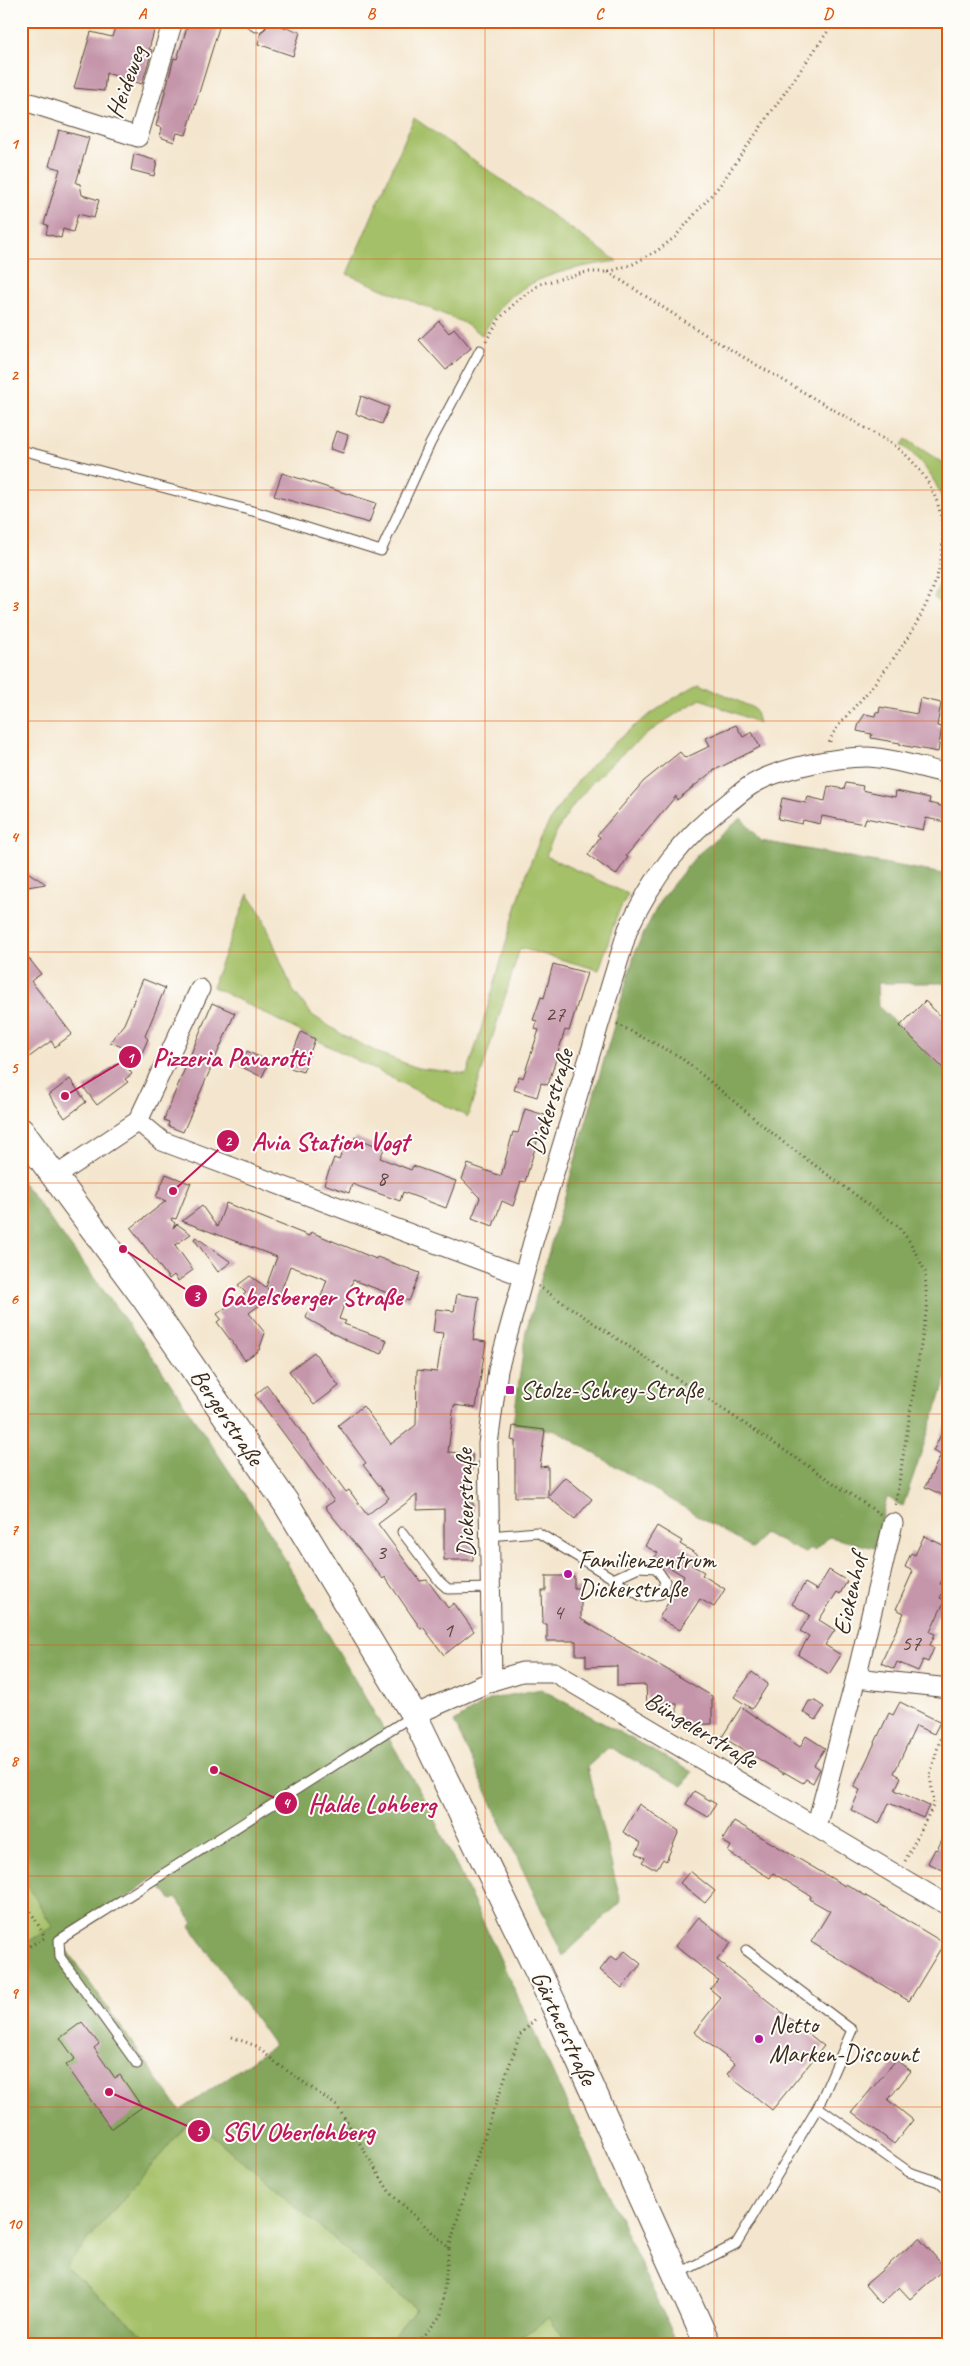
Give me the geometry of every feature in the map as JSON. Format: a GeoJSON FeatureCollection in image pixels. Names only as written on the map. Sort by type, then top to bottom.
{"type":"FeatureCollection","features":[{"type":"Feature","properties":{"kind":"main road","name":"Bergerstraße"},"geometry":{"type":"LineString","coordinates":[[21,1131],[146,1300],[286,1503],[414,1714]]}},
{"type":"Feature","properties":{"kind":"main road","name":"Gärtnerstraße"},"geometry":{"type":"LineString","coordinates":[[414,1714],[554,2006],[708,2345]]}},
{"type":"Feature","properties":{"kind":"street","name":"Heideweg"},"geometry":{"type":"LineString","coordinates":[[21,100],[138,137],[173,21]]}},
{"type":"Feature","properties":{"kind":"street","name":"Dickerstraße"},"geometry":{"type":"LineString","coordinates":[[492,1682],[488,1444],[498,1370],[524,1276],[628,929],[645,894],[665,865],[689,837],[753,784],[789,770],[832,760],[868,757],[949,774]]}},
{"type":"Feature","properties":{"kind":"street"},"geometry":{"type":"LineString","coordinates":[[56,1176],[138,1122],[200,988]]}},
{"type":"Feature","properties":{"kind":"street"},"geometry":{"type":"LineString","coordinates":[[138,1122],[162,1141],[524,1276]]}},
{"type":"Feature","properties":{"kind":"street","name":"Eickenhof"},"geometry":{"type":"LineString","coordinates":[[816,1827],[856,1678],[893,1523]]}},
{"type":"Feature","properties":{"kind":"street","name":"Büngelerstraße"},"geometry":{"type":"LineString","coordinates":[[414,1714],[492,1682],[522,1672],[554,1672],[949,1906]]}},
{"type":"Feature","properties":{"kind":"street"},"geometry":{"type":"LineString","coordinates":[[856,1678],[949,1688]]}},
{"type":"Feature","properties":{"kind":"lane"},"geometry":{"type":"LineString","coordinates":[[21,450],[260,513],[381,551],[430,444],[480,350]]}},
{"type":"Feature","properties":{"kind":"lane"},"geometry":{"type":"LineString","coordinates":[[402,1532],[440,1582],[448,1589],[491,1588]]}},
{"type":"Feature","properties":{"kind":"lane"},"geometry":{"type":"LineString","coordinates":[[489,1536],[537,1532],[643,1598],[661,1594],[665,1581],[656,1568],[639,1568],[613,1579]]}},
{"type":"Feature","properties":{"kind":"lane"},"geometry":{"type":"LineString","coordinates":[[138,2064],[60,1957],[59,1940],[414,1714]]}},
{"type":"Feature","properties":{"kind":"lane"},"geometry":{"type":"LineString","coordinates":[[676,2275],[736,2244],[818,2107],[852,2030],[746,1950]]}},
{"type":"Feature","properties":{"kind":"lane"},"geometry":{"type":"LineString","coordinates":[[818,2107],[909,2172],[939,2182],[949,2192]]}},
{"type":"Feature","properties":{"kind":"path"},"geometry":{"type":"LineString","coordinates":[[480,350],[500,318],[518,300],[540,284],[587,272],[608,272],[633,264],[657,251],[692,220],[720,185],[835,21]]}},
{"type":"Feature","properties":{"kind":"path"},"geometry":{"type":"LineString","coordinates":[[608,272],[709,336],[894,445],[908,455],[919,468],[936,496],[944,521],[944,551],[940,573],[917,623],[882,674],[830,739],[832,760]]}},
{"type":"Feature","properties":{"kind":"path"},"geometry":{"type":"LineString","coordinates":[[524,1276],[893,1523],[927,1307],[925,1271],[910,1242],[898,1226],[783,1142],[679,1056],[603,1017]]}},
{"type":"Feature","properties":{"kind":"path"},"geometry":{"type":"LineString","coordinates":[[897,1875],[934,1804],[930,1775],[941,1736],[949,1722]]}},
{"type":"Feature","properties":{"kind":"path"},"geometry":{"type":"LineString","coordinates":[[21,1894],[45,1937],[21,1951]]}},
{"type":"Feature","properties":{"kind":"path"},"geometry":{"type":"LineString","coordinates":[[417,2345],[441,2315],[449,2248],[469,2180],[520,2035],[536,2017],[554,2006]]}},
{"type":"Feature","properties":{"kind":"path"},"geometry":{"type":"LineString","coordinates":[[232,2037],[256,2046],[275,2062],[337,2106],[390,2193],[449,2248]]}},
{"type":"Feature","properties":{"kind":"green space"},"geometry":{"type":"Polygon","coordinates":[[[414,118],[617,261],[573,269],[532,283],[503,303],[482,335],[462,322],[347,274],[414,118]]]}},
{"type":"Feature","properties":{"kind":"green space"},"geometry":{"type":"Polygon","coordinates":[[[906,439],[949,467],[949,530],[948,518],[941,494],[928,472],[902,445],[906,439]]]}},
{"type":"Feature","properties":{"kind":"green space"},"geometry":{"type":"Polygon","coordinates":[[[949,551],[949,593],[941,604],[934,598],[944,573],[949,551]]]}},
{"type":"Feature","properties":{"kind":"green space"},"geometry":{"type":"Polygon","coordinates":[[[700,683],[755,709],[759,723],[701,699],[678,712],[632,746],[610,765],[572,808],[557,831],[546,856],[628,894],[617,915],[599,970],[520,948],[468,1117],[213,987],[248,894],[262,915],[292,989],[312,1015],[343,1035],[383,1055],[418,1068],[467,1074],[525,880],[542,836],[556,812],[590,767],[609,748],[653,712],[700,683]]]}},
{"type":"Feature","properties":{"kind":"green space"},"geometry":{"type":"Polygon","coordinates":[[[741,818],[761,841],[949,875],[949,983],[877,983],[878,1006],[949,1075],[949,1371],[903,1506],[887,1497],[875,1548],[829,1537],[815,1551],[810,1548],[805,1553],[763,1533],[753,1549],[557,1431],[513,1424],[526,1331],[636,949],[661,899],[697,855],[741,818]]]}},
{"type":"Feature","properties":{"kind":"green space"},"geometry":{"type":"Polygon","coordinates":[[[21,1180],[150,1353],[262,1520],[427,1804],[678,2345],[569,2345],[549,2317],[512,2345],[386,2345],[416,2309],[192,2118],[65,2267],[155,2345],[21,2345],[21,1946],[53,1927],[21,1874],[21,1180]],[[154,1877],[63,1945],[180,2111],[274,2045],[190,1926],[194,1923],[176,1898],[171,1900],[154,1877]]]}},
{"type":"Feature","properties":{"kind":"green space"},"geometry":{"type":"Polygon","coordinates":[[[541,1689],[692,1772],[683,1786],[609,1747],[587,1767],[621,1902],[563,1956],[454,1722],[491,1699],[541,1689]]]}},
{"type":"Feature","properties":{"kind":"green space"},"geometry":{"type":"Polygon","coordinates":[[[21,1874],[53,1927],[21,1946],[21,1874]]]}},
{"type":"Feature","properties":{"kind":"green space"},"geometry":{"type":"Polygon","coordinates":[[[192,2118],[416,2309],[386,2345],[155,2345],[65,2267],[192,2118]]]}},
{"type":"Feature","properties":{"kind":"green space"},"geometry":{"type":"Polygon","coordinates":[[[549,2317],[569,2345],[512,2345],[549,2317]]]}},
{"type":"Feature","properties":{"kind":"building"},"geometry":{"type":"Polygon","coordinates":[[[117,21],[152,21],[150,26],[155,28],[149,49],[152,50],[142,84],[106,73],[104,91],[74,88],[91,32],[112,37],[117,21]]]}},
{"type":"Feature","properties":{"kind":"building"},"geometry":{"type":"Polygon","coordinates":[[[189,21],[221,21],[186,135],[177,133],[174,142],[160,137],[162,128],[156,126],[174,58],[177,59],[189,21]]]}},
{"type":"Feature","properties":{"kind":"building"},"geometry":{"type":"Polygon","coordinates":[[[268,22],[300,32],[293,56],[258,44],[261,32],[266,28],[268,22]]]}},
{"type":"Feature","properties":{"kind":"building"},"geometry":{"type":"Polygon","coordinates":[[[59,130],[89,138],[76,183],[80,184],[82,195],[99,200],[94,218],[78,214],[73,232],[63,229],[61,238],[46,234],[48,225],[44,224],[60,169],[49,166],[59,130]]]}},
{"type":"Feature","properties":{"kind":"building"},"geometry":{"type":"Polygon","coordinates":[[[134,154],[157,161],[154,176],[131,170],[134,154]]]}},
{"type":"Feature","properties":{"kind":"building"},"geometry":{"type":"Polygon","coordinates":[[[439,321],[449,333],[454,328],[471,348],[446,370],[419,340],[439,321]]]}},
{"type":"Feature","properties":{"kind":"building"},"geometry":{"type":"Polygon","coordinates":[[[361,396],[389,407],[382,424],[356,414],[361,396]]]}},
{"type":"Feature","properties":{"kind":"building"},"geometry":{"type":"Polygon","coordinates":[[[336,431],[348,435],[343,453],[330,449],[336,431]]]}},
{"type":"Feature","properties":{"kind":"building"},"geometry":{"type":"Polygon","coordinates":[[[282,473],[376,503],[369,523],[274,496],[282,473]]]}},
{"type":"Feature","properties":{"kind":"building"},"geometry":{"type":"Polygon","coordinates":[[[920,698],[941,703],[937,726],[942,727],[938,752],[871,738],[872,734],[857,731],[859,723],[865,714],[875,716],[876,712],[879,713],[880,707],[917,714],[920,698]]]}},
{"type":"Feature","properties":{"kind":"building"},"geometry":{"type":"Polygon","coordinates":[[[736,725],[743,737],[752,732],[760,747],[713,771],[677,800],[676,796],[626,856],[628,857],[616,875],[588,855],[600,837],[597,835],[644,781],[680,752],[685,758],[710,746],[706,738],[736,725]]]}},
{"type":"Feature","properties":{"kind":"building"},"geometry":{"type":"Polygon","coordinates":[[[846,783],[863,786],[862,790],[895,797],[896,791],[930,798],[929,803],[949,808],[949,823],[926,818],[923,830],[866,818],[864,824],[822,816],[820,824],[803,820],[802,824],[778,819],[782,798],[806,803],[808,797],[825,801],[828,786],[844,789],[846,783]]]}},
{"type":"Feature","properties":{"kind":"building"},"geometry":{"type":"Polygon","coordinates":[[[21,868],[46,884],[21,888],[21,868]]]}},
{"type":"Feature","properties":{"kind":"building"},"geometry":{"type":"Polygon","coordinates":[[[21,948],[41,974],[31,981],[72,1034],[55,1047],[51,1041],[21,1063],[21,948]]]}},
{"type":"Feature","properties":{"kind":"building"},"geometry":{"type":"Polygon","coordinates":[[[553,964],[587,973],[569,1031],[565,1030],[548,1085],[541,1083],[537,1097],[514,1090],[519,1076],[523,1078],[539,1030],[535,1029],[537,1021],[533,1020],[541,997],[544,998],[553,964]]]}},
{"type":"Feature","properties":{"kind":"building"},"geometry":{"type":"Polygon","coordinates":[[[143,979],[165,988],[145,1036],[148,1039],[141,1055],[110,1042],[124,1024],[143,979]]]}},
{"type":"Feature","properties":{"kind":"building"},"geometry":{"type":"Polygon","coordinates":[[[925,1001],[949,1024],[949,1074],[900,1026],[925,1001]]]}},
{"type":"Feature","properties":{"kind":"building"},"geometry":{"type":"Polygon","coordinates":[[[212,1003],[235,1013],[183,1132],[168,1126],[169,1122],[164,1120],[212,1003]]]}},
{"type":"Feature","properties":{"kind":"building"},"geometry":{"type":"Polygon","coordinates":[[[301,1032],[315,1039],[303,1072],[287,1067],[301,1032]]]}},
{"type":"Feature","properties":{"kind":"building"},"geometry":{"type":"Polygon","coordinates":[[[247,1051],[269,1062],[262,1077],[240,1066],[247,1051]]]}},
{"type":"Feature","properties":{"kind":"building"},"geometry":{"type":"Polygon","coordinates":[[[122,1060],[132,1074],[125,1079],[128,1082],[97,1105],[84,1088],[122,1060]]]}},
{"type":"Feature","properties":{"kind":"building"},"geometry":{"type":"Polygon","coordinates":[[[70,1079],[86,1102],[65,1118],[49,1095],[70,1079]]]}},
{"type":"Feature","properties":{"kind":"building"},"geometry":{"type":"Polygon","coordinates":[[[525,1109],[545,1115],[525,1182],[521,1181],[513,1206],[502,1201],[493,1226],[472,1218],[480,1198],[462,1179],[468,1164],[501,1176],[513,1132],[518,1133],[525,1109]]]}},
{"type":"Feature","properties":{"kind":"building"},"geometry":{"type":"Polygon","coordinates":[[[355,1137],[384,1149],[380,1158],[411,1170],[413,1166],[456,1181],[446,1208],[403,1192],[400,1201],[352,1184],[349,1193],[324,1184],[334,1158],[339,1160],[345,1143],[352,1146],[355,1137]]]}},
{"type":"Feature","properties":{"kind":"building"},"geometry":{"type":"Polygon","coordinates":[[[166,1174],[189,1183],[191,1182],[176,1219],[172,1218],[171,1220],[175,1223],[173,1228],[177,1224],[191,1234],[175,1245],[193,1270],[178,1281],[174,1275],[169,1279],[131,1228],[166,1201],[156,1197],[166,1174]]]}},
{"type":"Feature","properties":{"kind":"building"},"geometry":{"type":"Polygon","coordinates":[[[226,1203],[309,1236],[311,1232],[376,1259],[377,1257],[420,1273],[409,1301],[353,1280],[339,1319],[346,1321],[344,1324],[387,1340],[382,1354],[349,1342],[306,1318],[309,1310],[315,1313],[327,1280],[290,1266],[279,1297],[267,1288],[272,1296],[249,1313],[265,1333],[259,1350],[245,1360],[217,1322],[221,1319],[217,1314],[246,1293],[238,1285],[250,1276],[266,1287],[277,1257],[182,1221],[202,1206],[217,1227],[226,1203]]]}},
{"type":"Feature","properties":{"kind":"building"},"geometry":{"type":"Polygon","coordinates":[[[196,1237],[231,1262],[218,1272],[194,1239],[196,1237]]]}},
{"type":"Feature","properties":{"kind":"building"},"geometry":{"type":"Polygon","coordinates":[[[457,1294],[479,1297],[473,1340],[486,1342],[476,1408],[454,1405],[448,1452],[472,1454],[472,1469],[465,1470],[465,1503],[473,1503],[473,1560],[444,1560],[444,1509],[417,1510],[417,1495],[378,1524],[420,1581],[427,1580],[448,1608],[454,1603],[474,1631],[444,1655],[423,1627],[421,1629],[385,1577],[383,1579],[325,1507],[334,1501],[255,1395],[267,1385],[346,1492],[349,1490],[367,1515],[389,1498],[363,1465],[366,1463],[338,1425],[363,1406],[391,1444],[416,1425],[417,1370],[437,1372],[443,1333],[433,1332],[436,1309],[454,1311],[457,1294]]]}},
{"type":"Feature","properties":{"kind":"building"},"geometry":{"type":"Polygon","coordinates":[[[314,1352],[339,1386],[314,1405],[289,1371],[314,1352]]]}},
{"type":"Feature","properties":{"kind":"building"},"geometry":{"type":"Polygon","coordinates":[[[949,1418],[949,1498],[925,1487],[941,1455],[933,1451],[949,1418]]]}},
{"type":"Feature","properties":{"kind":"building"},"geometry":{"type":"Polygon","coordinates":[[[513,1426],[545,1430],[540,1467],[548,1466],[548,1496],[565,1477],[592,1499],[575,1519],[548,1497],[515,1497],[515,1441],[511,1440],[513,1426]]]}},
{"type":"Feature","properties":{"kind":"building"},"geometry":{"type":"Polygon","coordinates":[[[657,1526],[682,1541],[680,1544],[698,1555],[691,1565],[704,1572],[702,1575],[725,1589],[714,1607],[700,1599],[680,1630],[659,1618],[684,1576],[654,1558],[658,1553],[645,1546],[657,1526]]]}},
{"type":"Feature","properties":{"kind":"building"},"geometry":{"type":"Polygon","coordinates":[[[924,1536],[949,1548],[949,1566],[940,1584],[946,1587],[940,1598],[945,1600],[930,1632],[935,1634],[930,1645],[934,1648],[928,1662],[923,1660],[918,1671],[897,1662],[894,1669],[881,1663],[904,1613],[896,1609],[913,1571],[905,1567],[911,1553],[915,1555],[924,1536]]]}},
{"type":"Feature","properties":{"kind":"building"},"geometry":{"type":"Polygon","coordinates":[[[829,1570],[847,1581],[840,1594],[837,1592],[819,1620],[835,1630],[825,1645],[841,1655],[829,1674],[798,1655],[809,1636],[800,1631],[810,1615],[792,1604],[805,1583],[817,1590],[829,1570]]]}},
{"type":"Feature","properties":{"kind":"building"},"geometry":{"type":"Polygon","coordinates":[[[546,1576],[574,1576],[574,1588],[581,1588],[581,1619],[712,1696],[712,1724],[677,1725],[677,1704],[647,1705],[646,1685],[617,1686],[617,1666],[586,1667],[586,1655],[576,1655],[576,1641],[547,1641],[547,1624],[543,1624],[542,1591],[546,1591],[546,1576]]]}},
{"type":"Feature","properties":{"kind":"building"},"geometry":{"type":"Polygon","coordinates":[[[752,1672],[768,1684],[752,1709],[734,1697],[752,1672]]]}},
{"type":"Feature","properties":{"kind":"building"},"geometry":{"type":"Polygon","coordinates":[[[809,1701],[815,1701],[824,1707],[816,1720],[803,1712],[809,1701]]]}},
{"type":"Feature","properties":{"kind":"building"},"geometry":{"type":"Polygon","coordinates":[[[900,1702],[940,1722],[934,1734],[916,1726],[894,1773],[901,1777],[895,1790],[929,1806],[923,1818],[889,1803],[879,1824],[851,1810],[860,1790],[854,1787],[889,1713],[893,1715],[900,1702]]]}},
{"type":"Feature","properties":{"kind":"building"},"geometry":{"type":"Polygon","coordinates":[[[741,1707],[800,1747],[806,1736],[825,1748],[814,1765],[820,1769],[813,1783],[806,1779],[803,1783],[784,1772],[784,1774],[722,1737],[741,1707]]]}},
{"type":"Feature","properties":{"kind":"building"},"geometry":{"type":"Polygon","coordinates":[[[694,1791],[716,1804],[708,1817],[686,1804],[694,1791]]]}},
{"type":"Feature","properties":{"kind":"building"},"geometry":{"type":"Polygon","coordinates":[[[639,1804],[679,1831],[666,1861],[663,1859],[657,1868],[652,1868],[642,1862],[645,1858],[636,1853],[641,1843],[623,1832],[639,1804]]]}},
{"type":"Feature","properties":{"kind":"building"},"geometry":{"type":"Polygon","coordinates":[[[734,1821],[845,1886],[846,1884],[944,1943],[909,2001],[811,1942],[830,1911],[809,1899],[811,1896],[773,1873],[770,1878],[728,1852],[731,1846],[722,1841],[734,1821]]]}},
{"type":"Feature","properties":{"kind":"building"},"geometry":{"type":"Polygon","coordinates":[[[949,1825],[949,1873],[928,1863],[935,1849],[937,1850],[949,1825]]]}},
{"type":"Feature","properties":{"kind":"building"},"geometry":{"type":"Polygon","coordinates":[[[690,1871],[715,1891],[705,1903],[680,1883],[690,1871]]]}},
{"type":"Feature","properties":{"kind":"building","name":"Netto Marken-Discount"},"geometry":{"type":"Polygon","coordinates":[[[699,1917],[731,1943],[717,1960],[824,2046],[772,2110],[727,2074],[735,2064],[694,2032],[721,1998],[710,1989],[718,1980],[675,1946],[699,1917]]]}},
{"type":"Feature","properties":{"kind":"building"},"geometry":{"type":"Polygon","coordinates":[[[625,1951],[641,1964],[622,1988],[600,1970],[611,1956],[617,1960],[625,1951]]]}},
{"type":"Feature","properties":{"kind":"building"},"geometry":{"type":"Polygon","coordinates":[[[82,2022],[99,2044],[94,2048],[115,2078],[120,2075],[142,2107],[111,2129],[66,2065],[75,2059],[60,2038],[82,2022]]]}},
{"type":"Feature","properties":{"kind":"building"},"geometry":{"type":"Polygon","coordinates":[[[896,2060],[911,2071],[888,2100],[913,2120],[894,2144],[852,2112],[896,2060]]]}},
{"type":"Feature","properties":{"kind":"building"},"geometry":{"type":"Polygon","coordinates":[[[919,2238],[945,2268],[910,2299],[899,2287],[881,2304],[865,2285],[919,2238]]]}},
{"type":"Feature","properties":{"kind":"place","name":"Pizzeria Pavarotti"},"geometry":{"type":"Point","coordinates":[65,1096]}},
{"type":"Feature","properties":{"kind":"place","name":"Avia Station Vogt"},"geometry":{"type":"Point","coordinates":[173,1191]}},
{"type":"Feature","properties":{"kind":"place","name":"Gabelsberger Straße"},"geometry":{"type":"Point","coordinates":[123,1249]}},
{"type":"Feature","properties":{"kind":"place","name":"Stolze-Schrey-Straße"},"geometry":{"type":"Point","coordinates":[510,1390]}},
{"type":"Feature","properties":{"kind":"place","name":"Familienzentrum Dickerstraße"},"geometry":{"type":"Point","coordinates":[568,1574]}},
{"type":"Feature","properties":{"kind":"place","name":"Halde Lohberg"},"geometry":{"type":"Point","coordinates":[214,1770]}},
{"type":"Feature","properties":{"kind":"place","name":"Netto Marken-Discount"},"geometry":{"type":"Point","coordinates":[759,2039]}},
{"type":"Feature","properties":{"kind":"place","name":"SGV Oberlohberg"},"geometry":{"type":"Point","coordinates":[109,2092]}}]}
